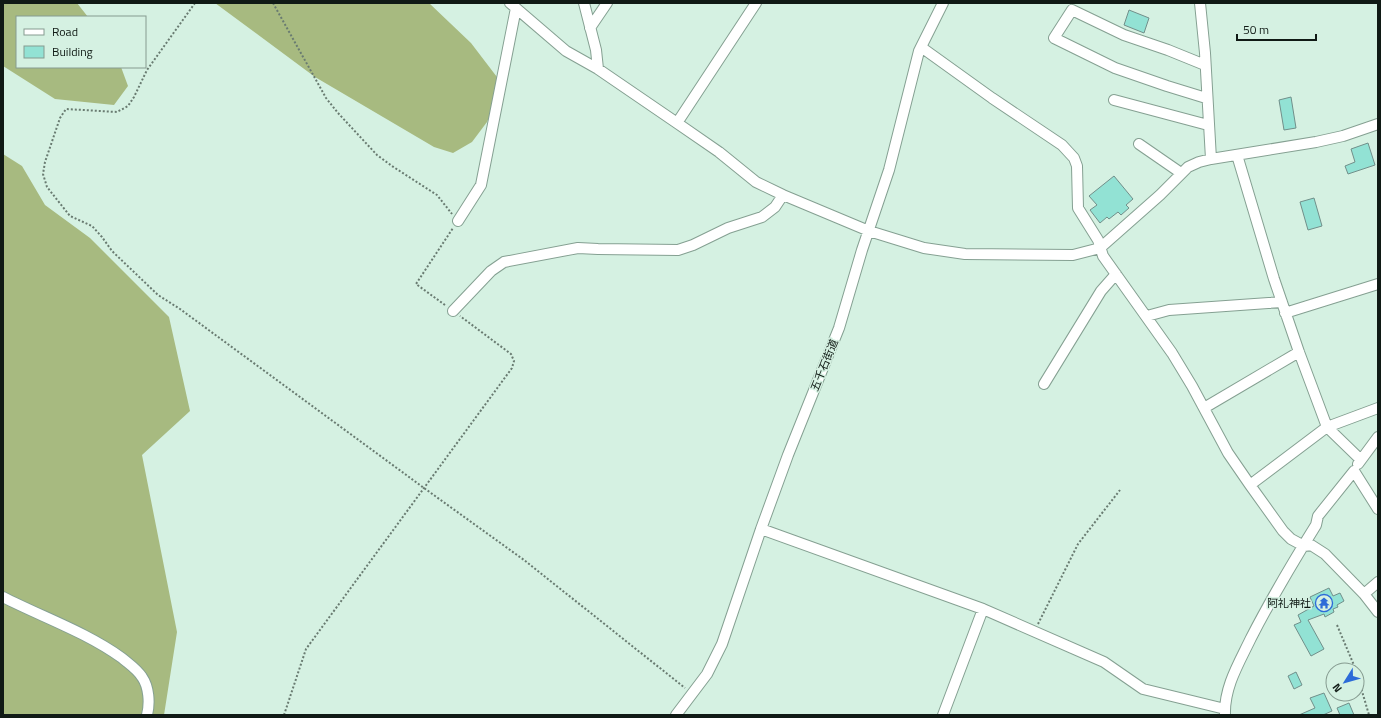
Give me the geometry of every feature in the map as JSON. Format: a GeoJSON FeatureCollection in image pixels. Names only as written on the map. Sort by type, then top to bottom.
{"type":"FeatureCollection","features":[{"type":"Feature","properties":{"kind":"street"},"geometry":{"type":"LineString","coordinates":[[584,3],[596,50],[598,69]]}},
{"type":"Feature","properties":{"kind":"street"},"geometry":{"type":"LineString","coordinates":[[590,28],[607,3]]}},
{"type":"Feature","properties":{"kind":"street"},"geometry":{"type":"LineString","coordinates":[[677,123],[756,3]]}},
{"type":"Feature","properties":{"kind":"street","name":"五千石街道"},"geometry":{"type":"LineString","coordinates":[[676,715],[707,674],[722,644],[788,455],[839,328],[889,170],[911,80],[921,47],[942,3]]}},
{"type":"Feature","properties":{"kind":"street"},"geometry":{"type":"LineString","coordinates":[[1200,3],[1210,159]]}},
{"type":"Feature","properties":{"kind":"street"},"geometry":{"type":"LineString","coordinates":[[458,221],[481,184],[513,5]]}},
{"type":"Feature","properties":{"kind":"street"},"geometry":{"type":"LineString","coordinates":[[513,5],[566,51],[598,69],[677,123],[719,152],[756,182],[783,196],[869,231],[924,248],[965,254],[1073,255],[1100,248],[1160,195],[1181,173],[1188,167],[1199,162],[1316,142],[1343,136],[1378,124]]}},
{"type":"Feature","properties":{"kind":"street"},"geometry":{"type":"LineString","coordinates":[[1205,65],[1168,50],[1124,35],[1072,10],[1054,38],[1115,68],[1206,98]]}},
{"type":"Feature","properties":{"kind":"street"},"geometry":{"type":"LineString","coordinates":[[921,47],[992,98],[1062,145],[1074,158],[1076,166],[1078,208],[1098,240],[1103,256],[1147,316],[1151,325],[1176,360],[1228,453],[1250,486],[1283,531],[1304,546],[1311,545],[1325,554],[1364,594],[1378,612]]}},
{"type":"Feature","properties":{"kind":"street"},"geometry":{"type":"LineString","coordinates":[[1114,100],[1208,125]]}},
{"type":"Feature","properties":{"kind":"street"},"geometry":{"type":"LineString","coordinates":[[1139,144],[1181,173]]}},
{"type":"Feature","properties":{"kind":"street"},"geometry":{"type":"LineString","coordinates":[[1237,155],[1285,312],[1328,428],[1361,460]]}},
{"type":"Feature","properties":{"kind":"street"},"geometry":{"type":"LineString","coordinates":[[453,311],[491,271],[504,262],[578,248],[678,250],[693,245],[728,228],[762,217],[775,206],[783,196]]}},
{"type":"Feature","properties":{"kind":"street"},"geometry":{"type":"LineString","coordinates":[[1044,384],[1101,291],[1116,274]]}},
{"type":"Feature","properties":{"kind":"street"},"geometry":{"type":"LineString","coordinates":[[1285,312],[1378,284]]}},
{"type":"Feature","properties":{"kind":"street"},"geometry":{"type":"LineString","coordinates":[[1147,316],[1169,310],[1282,302]]}},
{"type":"Feature","properties":{"kind":"street"},"geometry":{"type":"LineString","coordinates":[[1204,408],[1299,352]]}},
{"type":"Feature","properties":{"kind":"street"},"geometry":{"type":"LineString","coordinates":[[1250,486],[1328,428],[1378,408]]}},
{"type":"Feature","properties":{"kind":"street"},"geometry":{"type":"LineString","coordinates":[[761,529],[983,610],[1104,662],[1144,689],[1225,712],[1227,689],[1235,669],[1263,614],[1316,525],[1318,516],[1354,471],[1378,437]]}},
{"type":"Feature","properties":{"kind":"street"},"geometry":{"type":"LineString","coordinates":[[1354,471],[1378,510]]}},
{"type":"Feature","properties":{"kind":"street"},"geometry":{"type":"LineString","coordinates":[[1364,594],[1378,582]]}},
{"type":"Feature","properties":{"kind":"street"},"geometry":{"type":"LineString","coordinates":[[3,596],[80,633],[112,651],[134,667],[143,677],[148,691],[148,715]]}},
{"type":"Feature","properties":{"kind":"street"},"geometry":{"type":"LineString","coordinates":[[943,715],[983,610]]}},
{"type":"Feature","properties":{"kind":"path"},"geometry":{"type":"LineString","coordinates":[[195,3],[147,70],[128,106],[117,112],[66,109],[60,118],[45,162],[43,174],[48,187],[70,216],[92,226],[112,251],[158,295],[180,309],[524,560],[693,694]]}},
{"type":"Feature","properties":{"kind":"path"},"geometry":{"type":"LineString","coordinates":[[273,3],[326,98],[338,113],[377,155],[437,195],[458,221],[416,284],[511,354],[514,361],[512,368],[306,649],[284,715]]}},
{"type":"Feature","properties":{"kind":"path"},"geometry":{"type":"LineString","coordinates":[[1034,632],[1078,544],[1120,490]]}},
{"type":"Feature","properties":{"kind":"path"},"geometry":{"type":"LineString","coordinates":[[1337,625],[1353,662]]}},
{"type":"Feature","properties":{"kind":"path"},"geometry":{"type":"LineString","coordinates":[[1365,701],[1369,715]]}},
{"type":"Feature","properties":{"kind":"green space"},"geometry":{"type":"Polygon","coordinates":[[[3,3],[77,3],[87,16],[16,16],[16,68],[121,68],[128,86],[114,105],[55,99],[3,66],[3,3]]]}},
{"type":"Feature","properties":{"kind":"green space"},"geometry":{"type":"Polygon","coordinates":[[[215,3],[429,3],[471,43],[500,81],[496,101],[487,122],[472,142],[453,153],[434,147],[315,77],[215,3]]]}},
{"type":"Feature","properties":{"kind":"green space"},"geometry":{"type":"Polygon","coordinates":[[[3,154],[22,166],[45,205],[90,238],[169,317],[190,411],[142,455],[177,632],[164,715],[3,715],[3,154]]]}},
{"type":"Feature","properties":{"kind":"building"},"geometry":{"type":"Polygon","coordinates":[[[1129,10],[1149,18],[1144,33],[1124,25],[1129,10]]]}},
{"type":"Feature","properties":{"kind":"building"},"geometry":{"type":"Polygon","coordinates":[[[1291,97],[1296,128],[1284,130],[1279,100],[1291,97]]]}},
{"type":"Feature","properties":{"kind":"building"},"geometry":{"type":"Polygon","coordinates":[[[1368,143],[1375,165],[1348,174],[1345,166],[1355,162],[1351,149],[1368,143]]]}},
{"type":"Feature","properties":{"kind":"building"},"geometry":{"type":"Polygon","coordinates":[[[1114,176],[1133,199],[1126,205],[1129,208],[1121,215],[1118,212],[1109,219],[1107,217],[1100,223],[1090,210],[1097,205],[1089,196],[1114,176]]]}},
{"type":"Feature","properties":{"kind":"building"},"geometry":{"type":"Polygon","coordinates":[[[1314,198],[1322,226],[1308,230],[1300,202],[1314,198]]]}},
{"type":"Feature","properties":{"kind":"building"},"geometry":{"type":"Polygon","coordinates":[[[1329,588],[1333,596],[1340,593],[1344,601],[1337,605],[1338,607],[1333,609],[1334,612],[1325,617],[1324,614],[1308,620],[1324,649],[1311,656],[1294,625],[1301,622],[1298,615],[1314,606],[1310,597],[1329,588]]]}},
{"type":"Feature","properties":{"kind":"building"},"geometry":{"type":"Polygon","coordinates":[[[1296,672],[1302,685],[1294,689],[1288,676],[1296,672]]]}},
{"type":"Feature","properties":{"kind":"building"},"geometry":{"type":"Polygon","coordinates":[[[1324,693],[1325,702],[1328,702],[1332,711],[1323,715],[1299,715],[1315,708],[1310,698],[1324,693]]]}},
{"type":"Feature","properties":{"kind":"building"},"geometry":{"type":"Polygon","coordinates":[[[1349,703],[1354,715],[1340,715],[1337,708],[1349,703]]]}},
{"type":"Feature","properties":{"kind":"place","name":"阿礼神社"},"geometry":{"type":"Point","coordinates":[1324,603]}}]}
